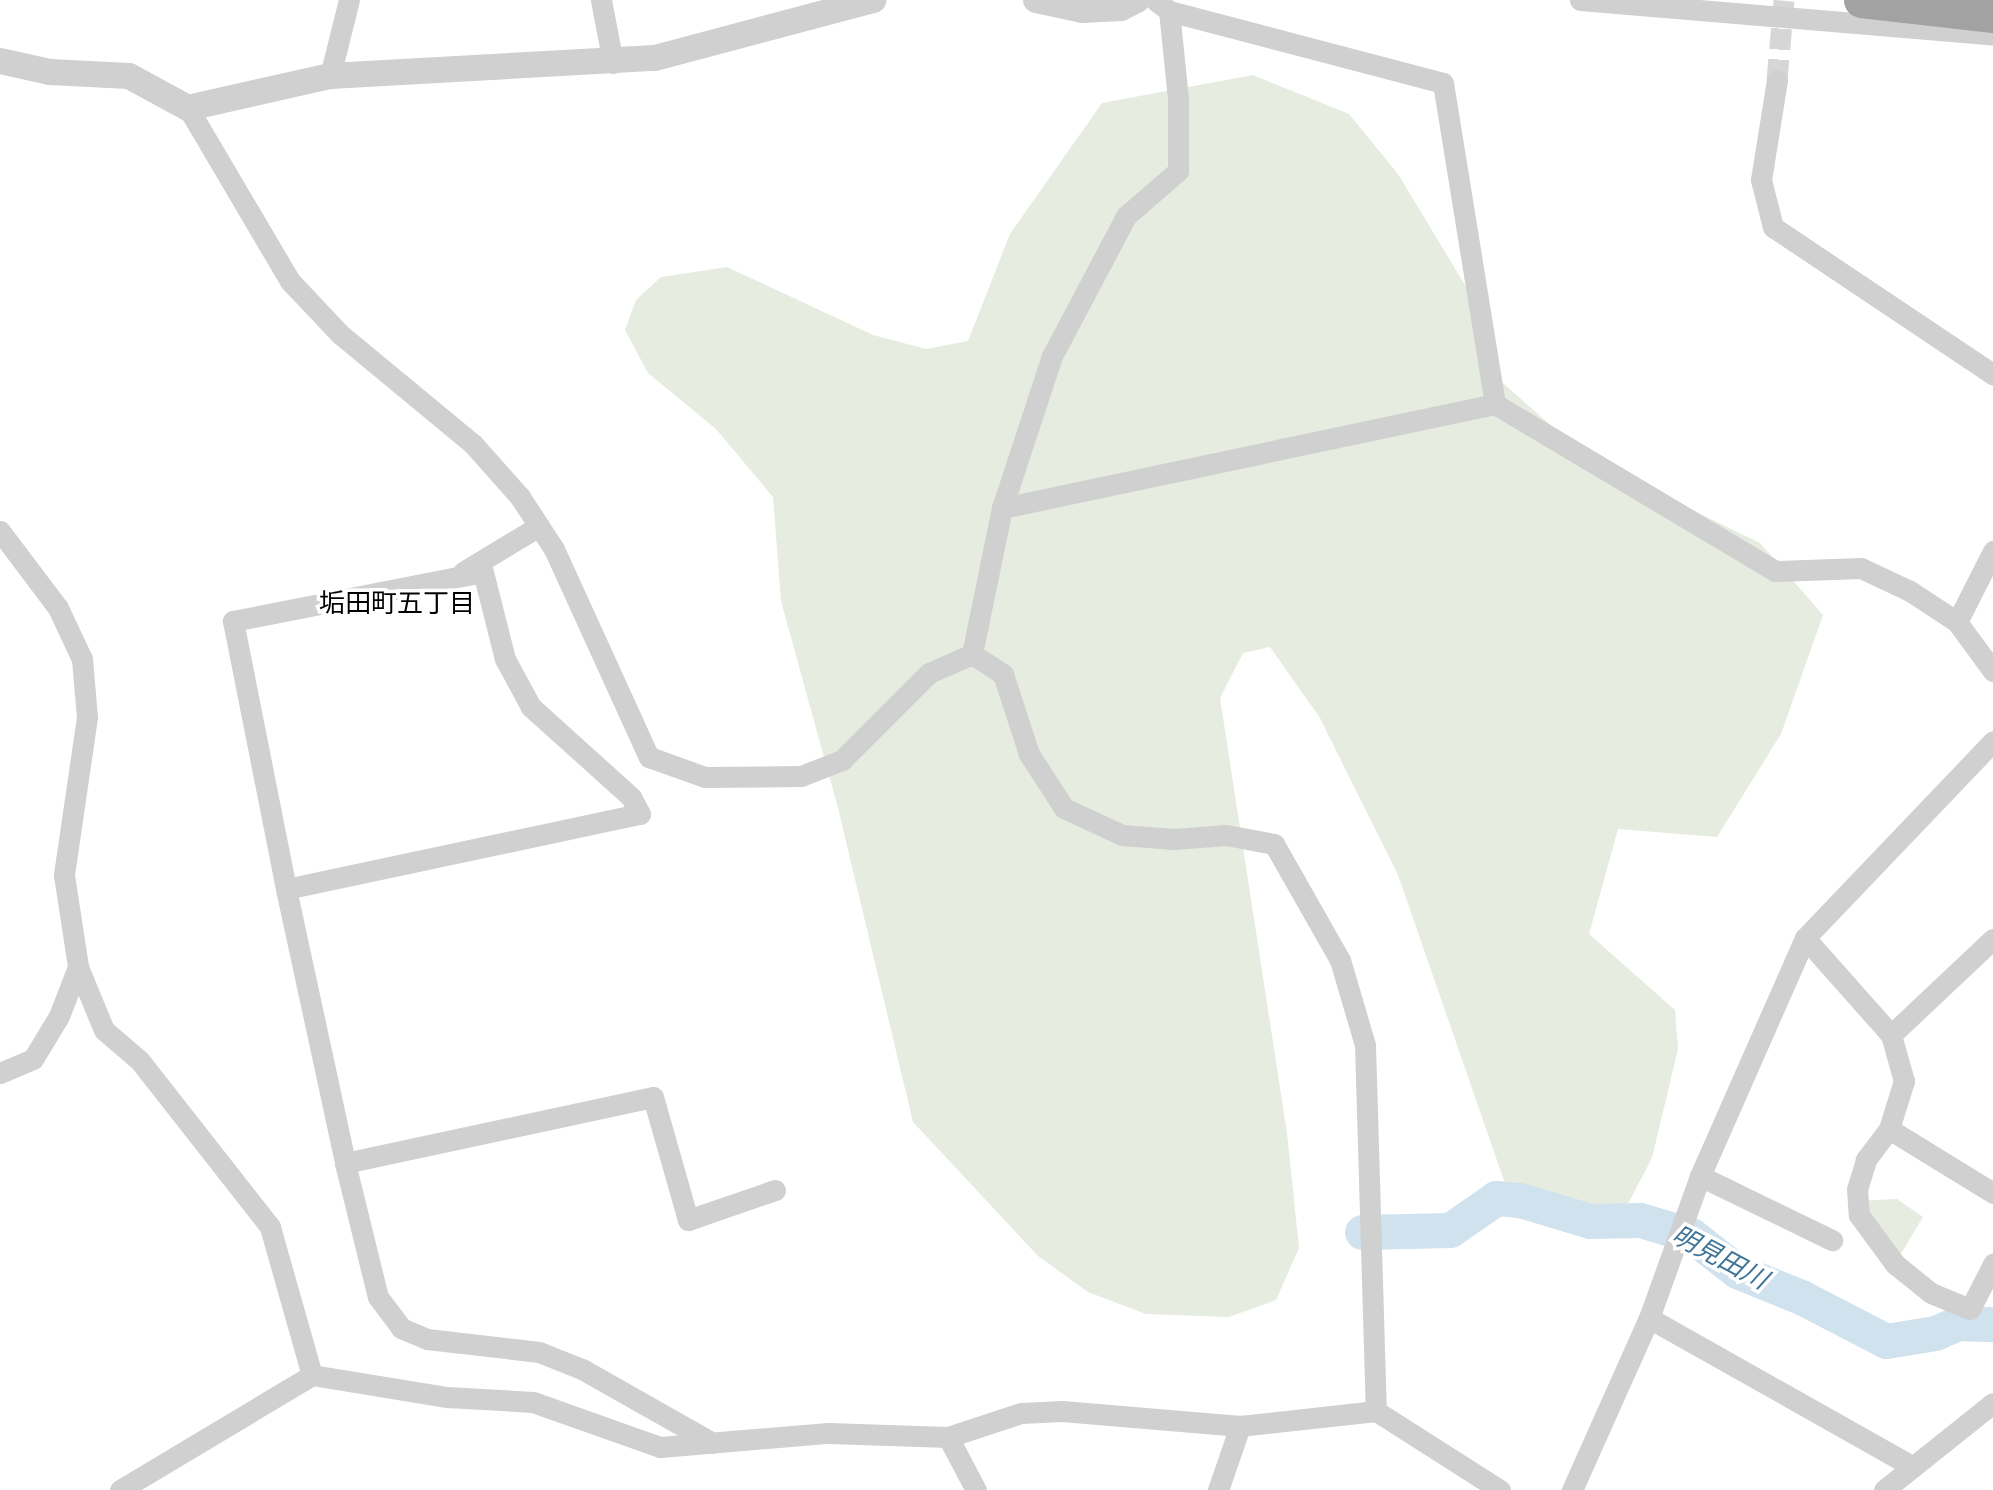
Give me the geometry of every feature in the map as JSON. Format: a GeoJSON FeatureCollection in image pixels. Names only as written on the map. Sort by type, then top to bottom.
{"type":"FeatureCollection","features":[{"type":"Feature","properties":{"kind":"highway"},"geometry":{"type":"LineString","coordinates":[[1861,0],[1993,15]]}},
{"type":"Feature","properties":{"kind":"street"},"geometry":{"type":"LineString","coordinates":[[330,76],[349,0]]}},
{"type":"Feature","properties":{"kind":"street"},"geometry":{"type":"LineString","coordinates":[[601,0],[613,63]]}},
{"type":"Feature","properties":{"kind":"street"},"geometry":{"type":"LineString","coordinates":[[188,108],[330,76],[613,63],[655,58],[873,0]]}},
{"type":"Feature","properties":{"kind":"street"},"geometry":{"type":"LineString","coordinates":[[1036,0],[1083,10],[1121,8],[1137,0]]}},
{"type":"Feature","properties":{"kind":"street"},"geometry":{"type":"LineString","coordinates":[[1580,0],[1993,35]]}},
{"type":"Feature","properties":{"kind":"street"},"geometry":{"type":"LineString","coordinates":[[972,654],[1002,508],[1059,344],[1126,216],[1178,171],[1178,99],[1162,5],[1443,83],[1495,404]]}},
{"type":"Feature","properties":{"kind":"street"},"geometry":{"type":"LineString","coordinates":[[0,61],[50,72],[129,76],[188,108],[290,281],[340,334],[473,444],[539,526],[554,549],[649,757],[705,777],[801,776],[842,760],[929,673],[972,654]]}},
{"type":"Feature","properties":{"kind":"street"},"geometry":{"type":"LineString","coordinates":[[1777,80],[1761,180],[1773,227],[1993,374]]}},
{"type":"Feature","properties":{"kind":"street"},"geometry":{"type":"LineString","coordinates":[[1002,508],[1495,404],[1774,571],[1860,568],[1910,591],[1957,622],[1993,671]]}},
{"type":"Feature","properties":{"kind":"street"},"geometry":{"type":"LineString","coordinates":[[455,577],[539,526]]}},
{"type":"Feature","properties":{"kind":"street"},"geometry":{"type":"LineString","coordinates":[[0,531],[58,608],[82,659],[87,717],[64,875],[78,967],[104,1030],[140,1061],[270,1227],[312,1375]]}},
{"type":"Feature","properties":{"kind":"street"},"geometry":{"type":"LineString","coordinates":[[1957,622],[1993,551]]}},
{"type":"Feature","properties":{"kind":"street"},"geometry":{"type":"LineString","coordinates":[[286,889],[640,814],[631,797],[531,707],[505,659],[484,572],[233,621],[286,889],[345,1163],[378,1297],[401,1328],[427,1339],[538,1352],[582,1369],[713,1443]]}},
{"type":"Feature","properties":{"kind":"street"},"geometry":{"type":"LineString","coordinates":[[972,654],[1003,674],[1029,754],[1064,808],[1122,835],[1174,839],[1226,835],[1274,844],[1339,960],[1365,1045],[1376,1411]]}},
{"type":"Feature","properties":{"kind":"street"},"geometry":{"type":"LineString","coordinates":[[1572,1490],[1649,1318],[1700,1176],[1805,938],[1993,741]]}},
{"type":"Feature","properties":{"kind":"street"},"geometry":{"type":"LineString","coordinates":[[1805,938],[1891,1035],[1904,1081],[1889,1129],[1867,1160],[1857,1189],[1859,1215],[1872,1238],[1895,1264],[1931,1293],[1970,1309],[1993,1265]]}},
{"type":"Feature","properties":{"kind":"street"},"geometry":{"type":"LineString","coordinates":[[1891,1035],[1993,939]]}},
{"type":"Feature","properties":{"kind":"street"},"geometry":{"type":"LineString","coordinates":[[0,1073],[33,1059],[59,1016],[78,967]]}},
{"type":"Feature","properties":{"kind":"street"},"geometry":{"type":"LineString","coordinates":[[345,1163],[653,1097],[688,1220],[775,1190]]}},
{"type":"Feature","properties":{"kind":"street"},"geometry":{"type":"LineString","coordinates":[[1889,1129],[1993,1193]]}},
{"type":"Feature","properties":{"kind":"street"},"geometry":{"type":"LineString","coordinates":[[1700,1176],[1832,1240]]}},
{"type":"Feature","properties":{"kind":"street"},"geometry":{"type":"LineString","coordinates":[[1649,1318],[1913,1467]]}},
{"type":"Feature","properties":{"kind":"street"},"geometry":{"type":"LineString","coordinates":[[120,1490],[312,1375],[447,1397],[533,1402],[660,1447],[828,1433],[948,1437],[1021,1413],[1062,1411],[1240,1426],[1376,1411],[1500,1490]]}},
{"type":"Feature","properties":{"kind":"street"},"geometry":{"type":"LineString","coordinates":[[1884,1490],[1993,1403]]}},
{"type":"Feature","properties":{"kind":"street"},"geometry":{"type":"LineString","coordinates":[[1218,1490],[1240,1426]]}},
{"type":"Feature","properties":{"kind":"street"},"geometry":{"type":"LineString","coordinates":[[948,1437],[976,1490]]}},
{"type":"Feature","properties":{"kind":"shaded area"},"geometry":{"type":"Polygon","coordinates":[[[1253,75],[1349,114],[1398,174],[1468,290],[1496,377],[1591,461],[1760,543],[1823,615],[1781,734],[1717,837],[1618,829],[1589,934],[1675,1010],[1678,1049],[1652,1158],[1619,1221],[1591,1226],[1517,1218],[1398,875],[1320,718],[1270,647],[1243,653],[1220,698],[1287,1133],[1299,1248],[1276,1300],[1229,1317],[1146,1314],[1088,1292],[1038,1256],[913,1122],[838,808],[781,601],[773,497],[716,429],[648,373],[625,330],[636,300],[661,277],[727,267],[873,335],[926,349],[968,341],[1010,234],[1102,103],[1253,75]]]}},
{"type":"Feature","properties":{"kind":"shaded area"},"geometry":{"type":"Polygon","coordinates":[[[1897,1199],[1923,1217],[1896,1262],[1859,1201],[1897,1199]]]}},
{"type":"Feature","properties":{"kind":"waterway","name":"明見田川"},"geometry":{"type":"LineString","coordinates":[[1362,1232],[1450,1230],[1496,1198],[1520,1200],[1590,1221],[1640,1220],[1691,1235],[1737,1271],[1803,1298],[1886,1341],[1935,1333],[1958,1323],[1993,1324]]}},
{"type":"Feature","properties":{"kind":"tunnel"},"geometry":{"type":"LineString","coordinates":[[1777,80],[1784,0]]}},
{"type":"Feature","properties":{"kind":"district","name":"垢田町五丁目"},"geometry":{"type":"Point","coordinates":[397,603]}}]}
